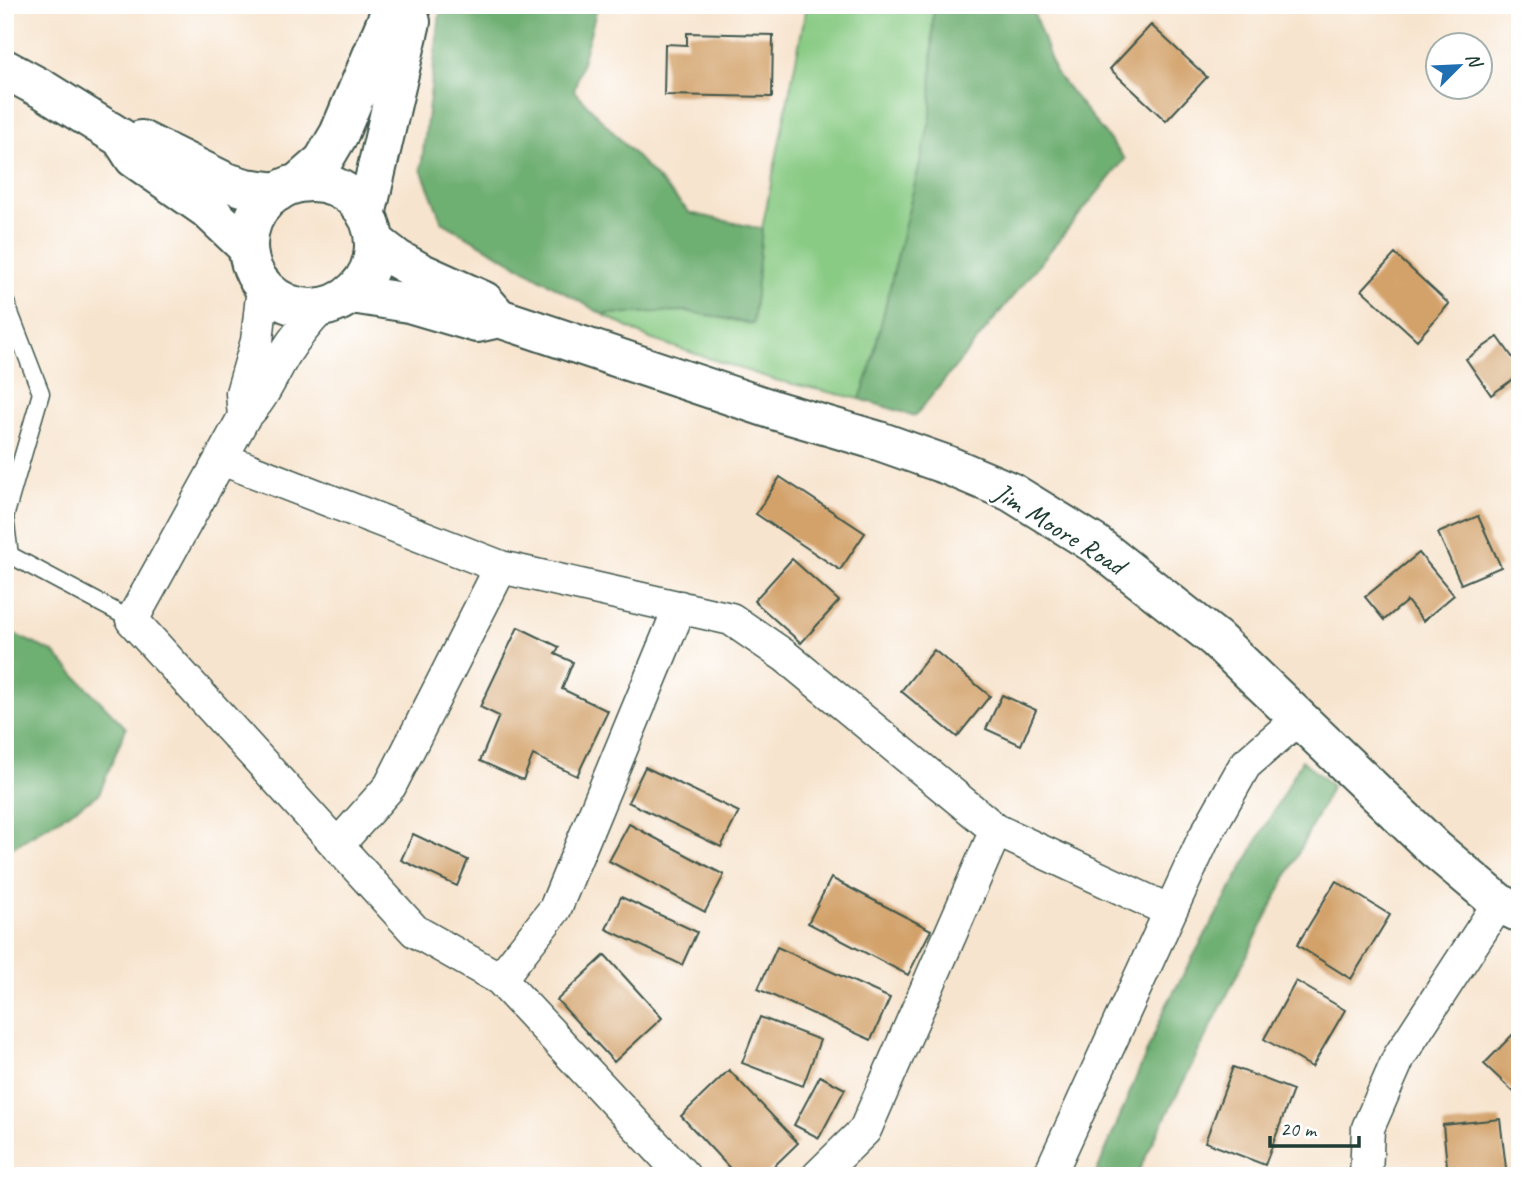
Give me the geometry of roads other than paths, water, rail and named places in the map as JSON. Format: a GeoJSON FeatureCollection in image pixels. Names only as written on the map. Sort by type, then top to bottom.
{"type":"FeatureCollection","features":[{"type":"Feature","properties":{"kind":"street"},"geometry":{"type":"LineString","coordinates":[[244,417],[242,393],[257,341],[263,287],[247,247],[247,231],[262,203],[289,187],[323,161],[339,134],[389,15],[399,5]]}},
{"type":"Feature","properties":{"kind":"street"},"geometry":{"type":"LineString","coordinates":[[406,5],[411,22],[370,228],[372,262],[364,280],[306,323],[285,353],[259,404],[244,417],[132,621],[415,931],[500,979],[684,1176]]}},
{"type":"Feature","properties":{"kind":"street"},"geometry":{"type":"LineString","coordinates":[[5,69],[121,138],[134,158],[207,209],[247,247]]}},
{"type":"Feature","properties":{"kind":"street"},"geometry":{"type":"LineString","coordinates":[[121,138],[142,140],[226,182],[246,188],[320,183],[339,189],[356,201],[370,228]]}},
{"type":"Feature","properties":{"kind":"street","name":"Jim Moore Road"},"geometry":{"type":"LineString","coordinates":[[370,228],[397,259],[484,301],[499,318],[777,411],[879,441],[947,465],[1011,492],[1095,544],[1216,639],[1435,849],[1509,908]]}},
{"type":"Feature","properties":{"kind":"street"},"geometry":{"type":"LineString","coordinates":[[263,287],[282,301],[304,308],[336,301]]}},
{"type":"Feature","properties":{"kind":"street","name":"Jim Moore Road"},"geometry":{"type":"LineString","coordinates":[[336,301],[409,303],[477,324],[499,318]]}},
{"type":"Feature","properties":{"kind":"street"},"geometry":{"type":"LineString","coordinates":[[222,459],[500,567],[731,619],[785,656],[996,830],[1170,911]]}},
{"type":"Feature","properties":{"kind":"street"},"geometry":{"type":"LineString","coordinates":[[337,846],[390,786],[500,567]]}},
{"type":"Feature","properties":{"kind":"street"},"geometry":{"type":"LineString","coordinates":[[500,979],[555,909],[680,607]]}},
{"type":"Feature","properties":{"kind":"street"},"geometry":{"type":"LineString","coordinates":[[1049,1176],[1203,840],[1244,765],[1298,719]]}},
{"type":"Feature","properties":{"kind":"street"},"geometry":{"type":"LineString","coordinates":[[818,1176],[864,1130],[996,830]]}},
{"type":"Feature","properties":{"kind":"street"},"geometry":{"type":"LineString","coordinates":[[1366,1176],[1368,1128],[1399,1057],[1509,908]]}},
{"type":"Feature","properties":{"kind":"lane"},"geometry":{"type":"LineString","coordinates":[[5,300],[41,393],[5,517],[10,555],[132,621]]}}]}
